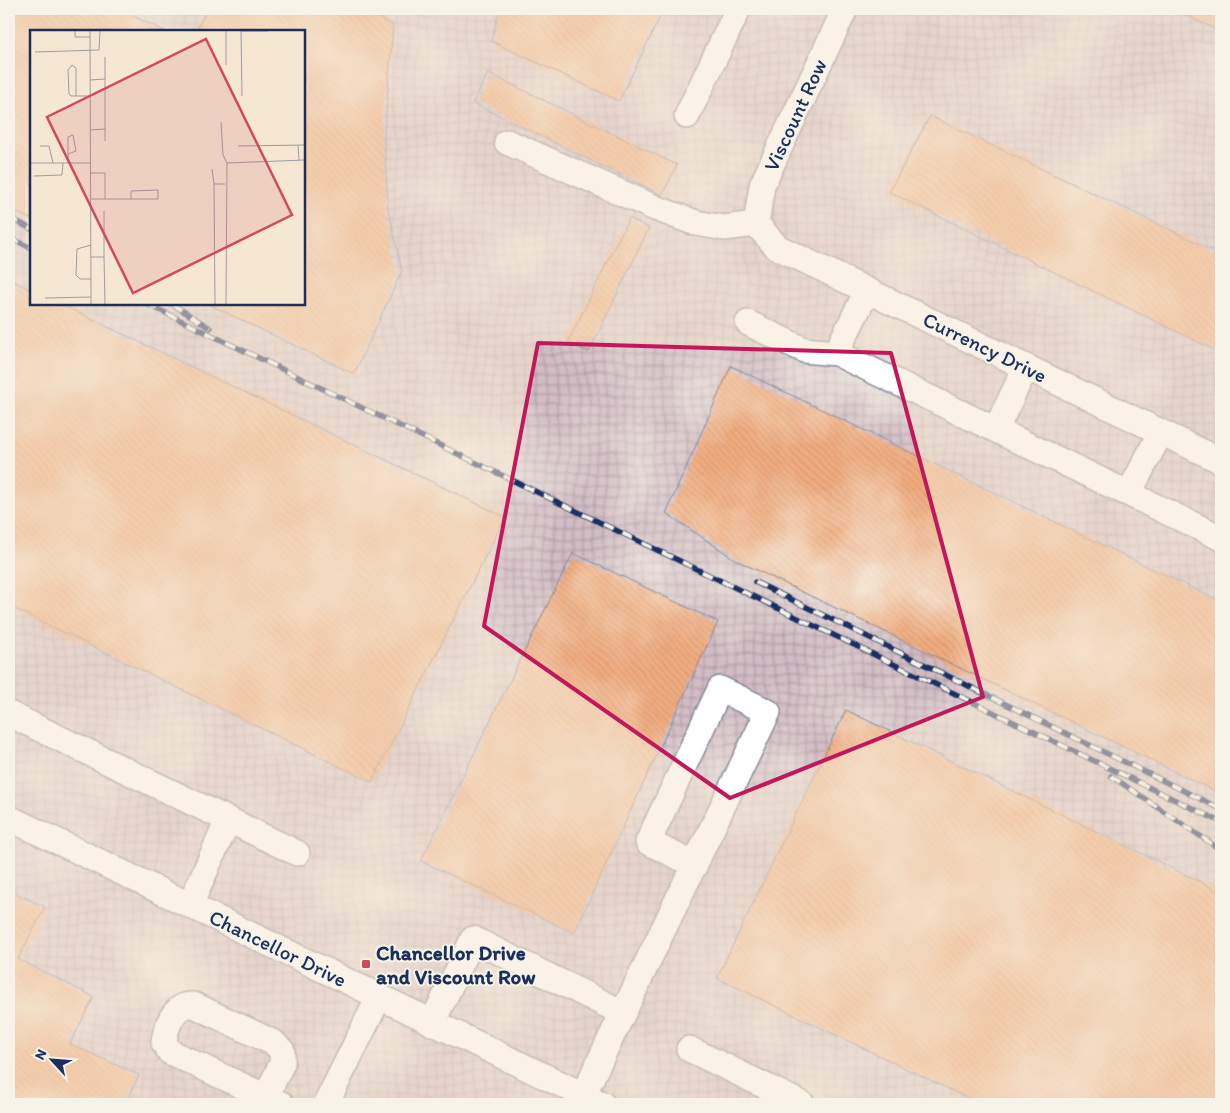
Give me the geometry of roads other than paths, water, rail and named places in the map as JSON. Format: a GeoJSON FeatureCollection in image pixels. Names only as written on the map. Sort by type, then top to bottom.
{"type":"FeatureCollection","features":[{"type":"Feature","properties":{"kind":"street"},"geometry":{"type":"LineString","coordinates":[[687,116],[738,9]]}},
{"type":"Feature","properties":{"kind":"street","name":"Viscount Row"},"geometry":{"type":"LineString","coordinates":[[756,224],[762,185],[845,9]]}},
{"type":"Feature","properties":{"kind":"street"},"geometry":{"type":"LineString","coordinates":[[507,142],[655,208],[696,224],[724,228],[756,224]]}},
{"type":"Feature","properties":{"kind":"street","name":"Currency Drive"},"geometry":{"type":"LineString","coordinates":[[756,224],[777,247],[1221,461]]}},
{"type":"Feature","properties":{"kind":"street"},"geometry":{"type":"LineString","coordinates":[[836,353],[867,290]]}},
{"type":"Feature","properties":{"kind":"street"},"geometry":{"type":"LineString","coordinates":[[748,324],[804,350],[836,353],[1221,538]]}},
{"type":"Feature","properties":{"kind":"street"},"geometry":{"type":"LineString","coordinates":[[996,429],[1026,367]]}},
{"type":"Feature","properties":{"kind":"street"},"geometry":{"type":"LineString","coordinates":[[1129,493],[1160,432]]}},
{"type":"Feature","properties":{"kind":"street"},"geometry":{"type":"LineString","coordinates":[[578,1098],[623,1014],[695,865],[768,712],[720,689],[648,842],[695,865]]}},
{"type":"Feature","properties":{"kind":"street"},"geometry":{"type":"LineString","coordinates":[[9,714],[297,853]]}},
{"type":"Feature","properties":{"kind":"street","name":"Chancellor Drive"},"geometry":{"type":"LineString","coordinates":[[9,818],[432,1022],[578,1098]]}},
{"type":"Feature","properties":{"kind":"street"},"geometry":{"type":"LineString","coordinates":[[190,906],[228,820]]}},
{"type":"Feature","properties":{"kind":"street"},"geometry":{"type":"LineString","coordinates":[[432,1022],[473,939],[623,1014]]}},
{"type":"Feature","properties":{"kind":"street"},"geometry":{"type":"LineString","coordinates":[[326,1104],[379,997]]}},
{"type":"Feature","properties":{"kind":"street"},"geometry":{"type":"LineString","coordinates":[[194,1005],[274,1043],[282,1051],[282,1063],[273,1100],[170,1052],[164,1043],[165,1031],[174,1014],[183,1006],[194,1005]]}},
{"type":"Feature","properties":{"kind":"street"},"geometry":{"type":"LineString","coordinates":[[689,1049],[802,1104]]}},
{"type":"Feature","properties":{"kind":"railway"},"geometry":{"type":"LineString","coordinates":[[9,217],[30,228]]}},
{"type":"Feature","properties":{"kind":"railway"},"geometry":{"type":"LineString","coordinates":[[9,237],[30,248]]}},
{"type":"Feature","properties":{"kind":"railway"},"geometry":{"type":"LineString","coordinates":[[149,305],[1221,822]]}},
{"type":"Feature","properties":{"kind":"railway"},"geometry":{"type":"LineString","coordinates":[[174,305],[210,328]]}},
{"type":"Feature","properties":{"kind":"railway"},"geometry":{"type":"LineString","coordinates":[[755,582],[1221,809]]}},
{"type":"Feature","properties":{"kind":"railway"},"geometry":{"type":"LineString","coordinates":[[1111,776],[1221,850]]}},
{"type":"Feature","properties":{"kind":"place","name":"Chancellor Drive and Viscount Row"},"geometry":{"type":"Point","coordinates":[366,964]}}]}
